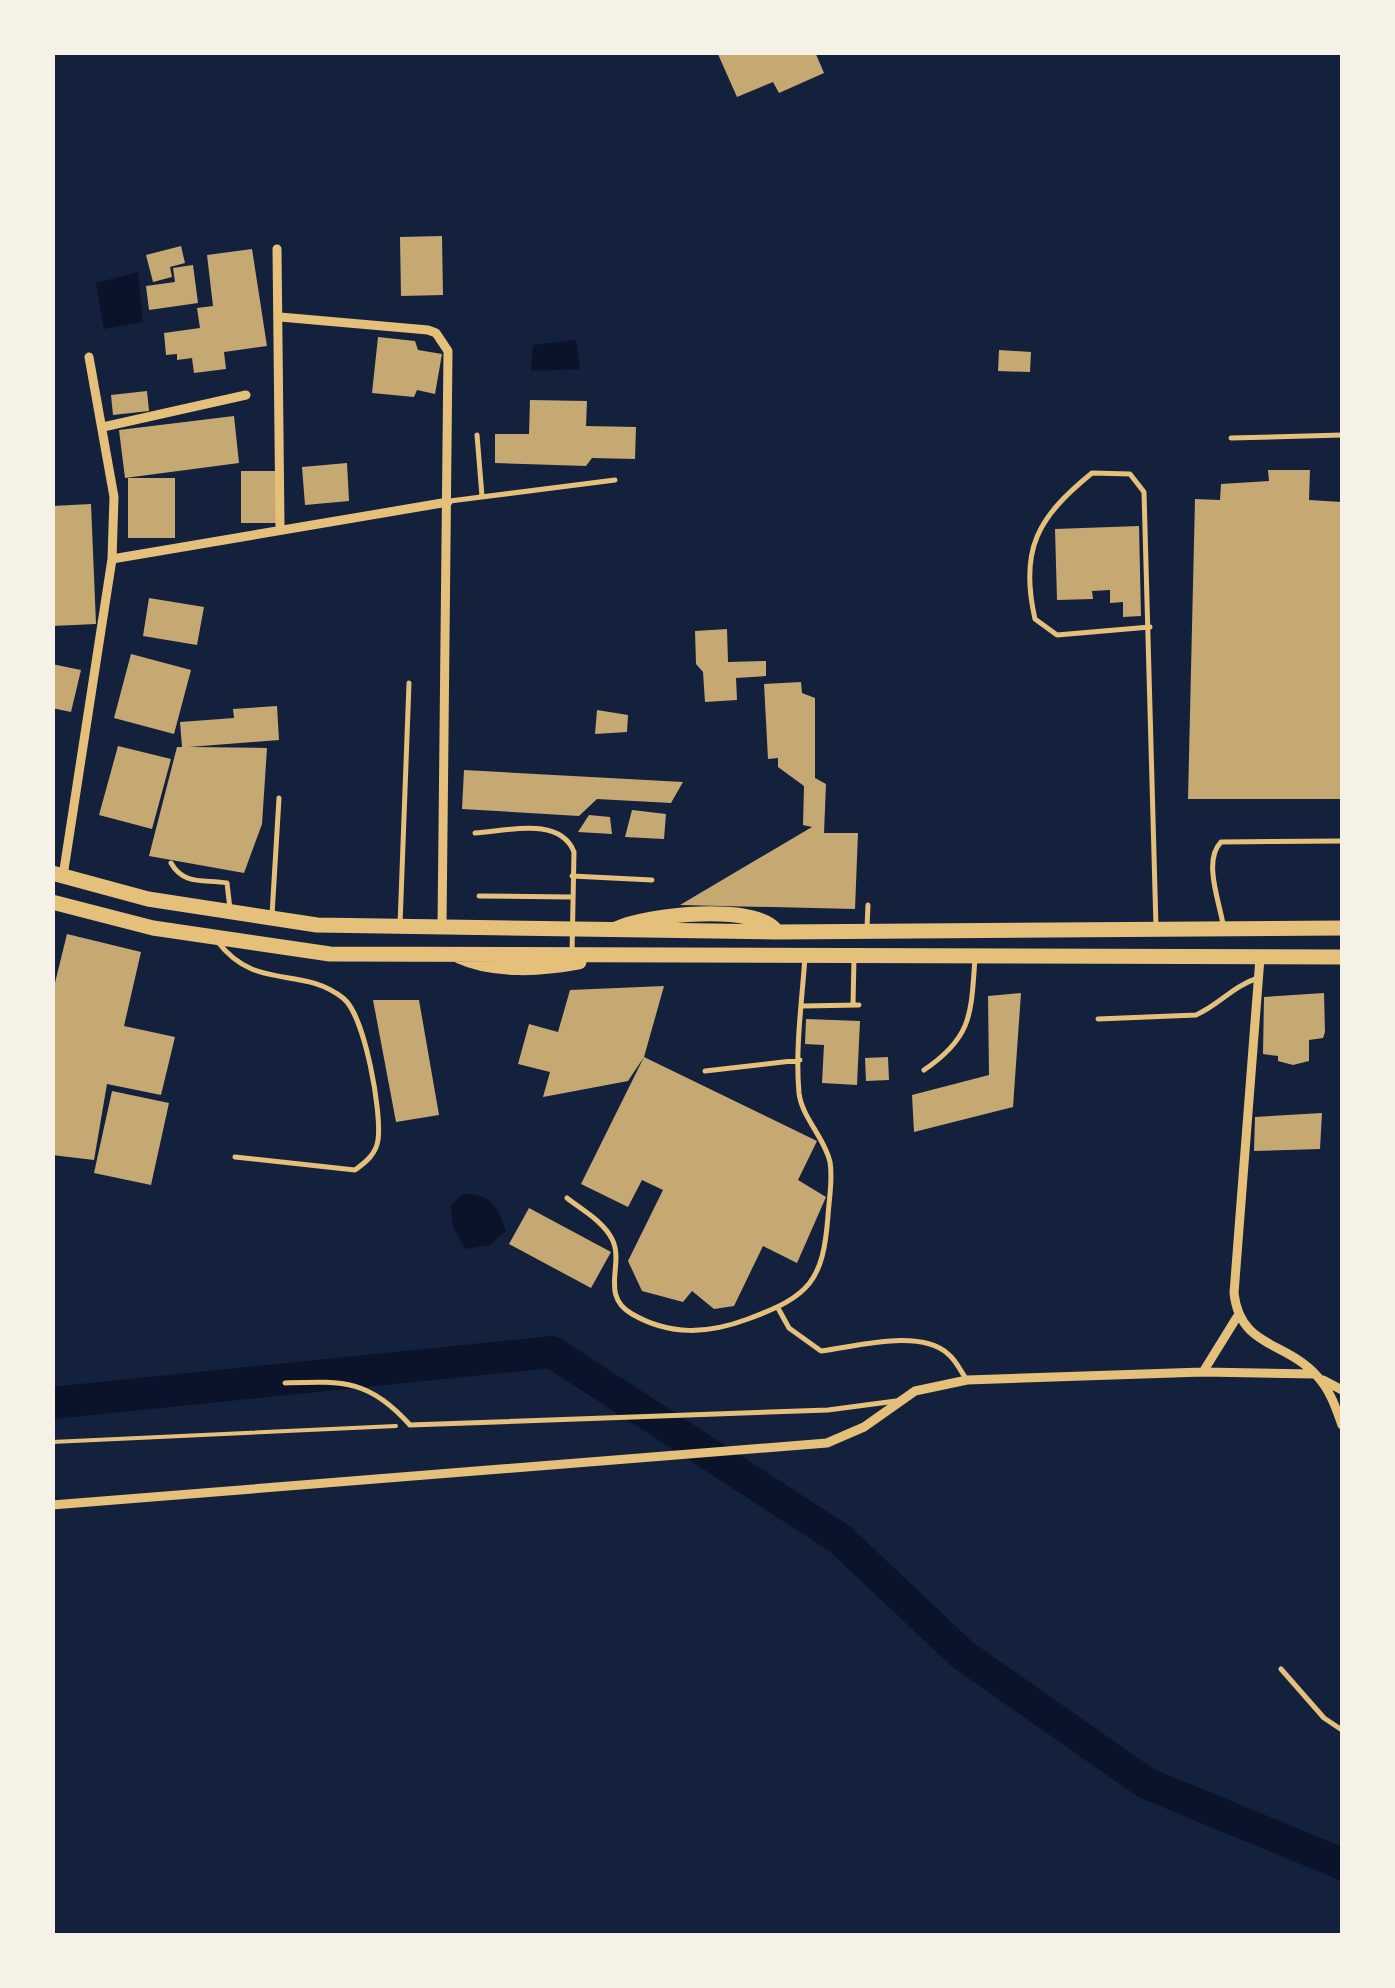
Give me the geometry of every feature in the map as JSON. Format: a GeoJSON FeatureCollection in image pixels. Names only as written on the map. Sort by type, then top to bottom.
{"type":"FeatureCollection","features":[{"type":"Feature","properties":{"kind":"main road"},"geometry":{"type":"LineString","coordinates":[[58,875],[272,921],[442,930],[614,930],[655,916],[754,917],[771,922],[778,932],[1342,928]]}},
{"type":"Feature","properties":{"kind":"main road"},"geometry":{"type":"LineString","coordinates":[[52,902],[216,940],[330,954],[1342,957]]}},
{"type":"Feature","properties":{"kind":"main road"},"geometry":{"type":"LineString","coordinates":[[612,955],[614,930]]}},
{"type":"Feature","properties":{"kind":"main road"},"geometry":{"type":"LineString","coordinates":[[452,953],[478,964],[554,967],[612,955]]}},
{"type":"Feature","properties":{"kind":"street"},"geometry":{"type":"LineString","coordinates":[[277,249],[280,527]]}},
{"type":"Feature","properties":{"kind":"street"},"geometry":{"type":"LineString","coordinates":[[280,317],[428,330],[448,350],[442,930]]}},
{"type":"Feature","properties":{"kind":"street"},"geometry":{"type":"LineString","coordinates":[[58,875],[112,559],[114,498],[89,356]]}},
{"type":"Feature","properties":{"kind":"street"},"geometry":{"type":"LineString","coordinates":[[103,427],[246,395]]}},
{"type":"Feature","properties":{"kind":"street"},"geometry":{"type":"LineString","coordinates":[[112,559],[280,527],[448,502]]}},
{"type":"Feature","properties":{"kind":"street"},"geometry":{"type":"LineString","coordinates":[[1260,958],[1234,1292],[1237,1317],[1257,1338],[1342,1390]]}},
{"type":"Feature","properties":{"kind":"street"},"geometry":{"type":"LineString","coordinates":[[1203,1372],[1237,1317]]}},
{"type":"Feature","properties":{"kind":"street"},"geometry":{"type":"LineString","coordinates":[[52,1504],[719,1448],[826,1443],[864,1427],[916,1390],[967,1380],[1203,1372],[1316,1375]]}},
{"type":"Feature","properties":{"kind":"street"},"geometry":{"type":"LineString","coordinates":[[1316,1375],[1342,1424]]}},
{"type":"Feature","properties":{"kind":"lane"},"geometry":{"type":"LineString","coordinates":[[477,435],[482,496]]}},
{"type":"Feature","properties":{"kind":"lane"},"geometry":{"type":"LineString","coordinates":[[1232,438],[1342,435]]}},
{"type":"Feature","properties":{"kind":"lane"},"geometry":{"type":"LineString","coordinates":[[1150,626],[1056,635],[1035,620],[1029,560],[1037,532],[1050,510],[1092,473],[1130,474],[1144,492],[1150,626],[1156,928]]}},
{"type":"Feature","properties":{"kind":"lane"},"geometry":{"type":"LineString","coordinates":[[448,502],[615,480]]}},
{"type":"Feature","properties":{"kind":"lane"},"geometry":{"type":"LineString","coordinates":[[400,928],[409,683]]}},
{"type":"Feature","properties":{"kind":"lane"},"geometry":{"type":"LineString","coordinates":[[272,921],[279,798]]}},
{"type":"Feature","properties":{"kind":"lane"},"geometry":{"type":"LineString","coordinates":[[476,833],[549,829],[560,833],[574,852],[572,955]]}},
{"type":"Feature","properties":{"kind":"lane"},"geometry":{"type":"LineString","coordinates":[[1224,928],[1212,862],[1214,850],[1222,842],[1342,841]]}},
{"type":"Feature","properties":{"kind":"lane"},"geometry":{"type":"LineString","coordinates":[[171,863],[177,872],[197,883],[227,883],[230,914]]}},
{"type":"Feature","properties":{"kind":"lane"},"geometry":{"type":"LineString","coordinates":[[572,876],[652,880]]}},
{"type":"Feature","properties":{"kind":"lane"},"geometry":{"type":"LineString","coordinates":[[479,896],[571,897]]}},
{"type":"Feature","properties":{"kind":"lane"},"geometry":{"type":"LineString","coordinates":[[867,930],[868,905]]}},
{"type":"Feature","properties":{"kind":"lane"},"geometry":{"type":"LineString","coordinates":[[216,940],[235,964],[320,986],[344,998],[365,1043],[378,1134],[368,1161],[355,1170],[235,1157]]}},
{"type":"Feature","properties":{"kind":"lane"},"geometry":{"type":"LineString","coordinates":[[802,1006],[856,1005],[854,956]]}},
{"type":"Feature","properties":{"kind":"lane"},"geometry":{"type":"LineString","coordinates":[[567,1198],[610,1234],[616,1247],[612,1287],[629,1313],[664,1328],[701,1332],[778,1308],[808,1286],[824,1260],[830,1162],[803,1108],[800,1060],[805,957]]}},
{"type":"Feature","properties":{"kind":"lane"},"geometry":{"type":"LineString","coordinates":[[924,1070],[951,1052],[967,1029],[975,957]]}},
{"type":"Feature","properties":{"kind":"lane"},"geometry":{"type":"LineString","coordinates":[[1098,1019],[1196,1015],[1209,1010],[1236,985],[1258,978]]}},
{"type":"Feature","properties":{"kind":"lane"},"geometry":{"type":"LineString","coordinates":[[705,1071],[800,1060]]}},
{"type":"Feature","properties":{"kind":"lane"},"geometry":{"type":"LineString","coordinates":[[778,1308],[797,1336],[821,1351],[905,1342],[935,1345],[949,1354],[967,1380]]}},
{"type":"Feature","properties":{"kind":"lane"},"geometry":{"type":"LineString","coordinates":[[285,1383],[342,1381],[367,1388],[410,1425],[828,1410],[896,1401]]}},
{"type":"Feature","properties":{"kind":"lane"},"geometry":{"type":"LineString","coordinates":[[1281,1669],[1324,1718],[1342,1730]]}},
{"type":"Feature","properties":{"kind":"path"},"geometry":{"type":"LineString","coordinates":[[52,1442],[410,1425]]}},
{"type":"Feature","properties":{"kind":"water"},"geometry":{"type":"Polygon","coordinates":[[[138,272],[143,322],[104,329],[96,283],[138,272]]]}},
{"type":"Feature","properties":{"kind":"water"},"geometry":{"type":"Polygon","coordinates":[[[576,340],[580,369],[531,371],[533,345],[576,340]]]}},
{"type":"Feature","properties":{"kind":"water"},"geometry":{"type":"Polygon","coordinates":[[[463,1194],[487,1199],[500,1215],[506,1231],[490,1245],[465,1249],[453,1227],[451,1205],[463,1194]]]}},
{"type":"Feature","properties":{"kind":"building"},"geometry":{"type":"Polygon","coordinates":[[[717,52],[815,52],[824,73],[779,93],[773,82],[737,97],[717,52]]]}},
{"type":"Feature","properties":{"kind":"building"},"geometry":{"type":"Polygon","coordinates":[[[442,236],[443,295],[401,296],[400,237],[442,236]]]}},
{"type":"Feature","properties":{"kind":"building"},"geometry":{"type":"Polygon","coordinates":[[[181,246],[185,263],[170,267],[172,277],[153,282],[146,255],[181,246]]]}},
{"type":"Feature","properties":{"kind":"building"},"geometry":{"type":"Polygon","coordinates":[[[252,249],[267,346],[224,352],[226,369],[194,373],[192,358],[177,360],[177,354],[166,355],[164,333],[200,328],[197,308],[213,306],[207,255],[252,249]]]}},
{"type":"Feature","properties":{"kind":"building"},"geometry":{"type":"Polygon","coordinates":[[[193,265],[198,303],[149,310],[146,286],[175,282],[173,268],[193,265]]]}},
{"type":"Feature","properties":{"kind":"building"},"geometry":{"type":"Polygon","coordinates":[[[378,337],[415,341],[418,350],[442,354],[435,394],[417,390],[414,397],[372,393],[378,337]]]}},
{"type":"Feature","properties":{"kind":"building"},"geometry":{"type":"Polygon","coordinates":[[[999,350],[1031,352],[1030,372],[998,371],[999,350]]]}},
{"type":"Feature","properties":{"kind":"building"},"geometry":{"type":"Polygon","coordinates":[[[147,391],[149,411],[113,415],[111,395],[147,391]]]}},
{"type":"Feature","properties":{"kind":"building"},"geometry":{"type":"Polygon","coordinates":[[[530,400],[587,401],[586,426],[636,427],[635,459],[592,458],[586,466],[495,463],[495,434],[529,434],[530,400]]]}},
{"type":"Feature","properties":{"kind":"building"},"geometry":{"type":"Polygon","coordinates":[[[234,416],[239,463],[125,478],[119,430],[234,416]]]}},
{"type":"Feature","properties":{"kind":"building"},"geometry":{"type":"Polygon","coordinates":[[[347,463],[349,501],[305,505],[302,467],[347,463]]]}},
{"type":"Feature","properties":{"kind":"building"},"geometry":{"type":"Polygon","coordinates":[[[1268,470],[1310,470],[1309,500],[1342,502],[1342,799],[1188,799],[1195,499],[1220,500],[1221,484],[1269,481],[1268,470]]]}},
{"type":"Feature","properties":{"kind":"building"},"geometry":{"type":"Polygon","coordinates":[[[241,471],[278,471],[278,523],[241,523],[241,471]]]}},
{"type":"Feature","properties":{"kind":"building"},"geometry":{"type":"Polygon","coordinates":[[[128,478],[175,478],[175,538],[128,538],[128,478]]]}},
{"type":"Feature","properties":{"kind":"building"},"geometry":{"type":"Polygon","coordinates":[[[91,504],[96,624],[52,626],[52,506],[91,504]]]}},
{"type":"Feature","properties":{"kind":"building"},"geometry":{"type":"Polygon","coordinates":[[[1139,526],[1141,616],[1123,617],[1123,602],[1110,603],[1110,590],[1092,591],[1093,599],[1057,600],[1055,529],[1139,526]]]}},
{"type":"Feature","properties":{"kind":"building"},"geometry":{"type":"Polygon","coordinates":[[[149,598],[204,607],[197,645],[143,636],[149,598]]]}},
{"type":"Feature","properties":{"kind":"building"},"geometry":{"type":"Polygon","coordinates":[[[727,629],[728,662],[766,661],[766,676],[736,678],[737,700],[705,702],[703,672],[696,664],[695,631],[727,629]]]}},
{"type":"Feature","properties":{"kind":"building"},"geometry":{"type":"Polygon","coordinates":[[[131,654],[191,670],[174,734],[114,718],[131,654]]]}},
{"type":"Feature","properties":{"kind":"building"},"geometry":{"type":"Polygon","coordinates":[[[52,664],[81,670],[71,712],[52,708],[52,664]]]}},
{"type":"Feature","properties":{"kind":"building"},"geometry":{"type":"Polygon","coordinates":[[[801,682],[802,693],[815,698],[815,778],[826,784],[824,833],[858,833],[855,909],[680,905],[812,827],[803,825],[804,786],[778,767],[778,758],[768,759],[764,684],[801,682]]]}},
{"type":"Feature","properties":{"kind":"building"},"geometry":{"type":"Polygon","coordinates":[[[277,706],[279,740],[189,747],[267,748],[262,824],[244,873],[149,856],[177,747],[182,747],[180,722],[234,718],[233,709],[277,706]]]}},
{"type":"Feature","properties":{"kind":"building"},"geometry":{"type":"Polygon","coordinates":[[[597,710],[628,715],[627,732],[595,734],[597,710]]]}},
{"type":"Feature","properties":{"kind":"building"},"geometry":{"type":"Polygon","coordinates":[[[118,746],[171,759],[152,829],[99,815],[118,746]]]}},
{"type":"Feature","properties":{"kind":"building"},"geometry":{"type":"Polygon","coordinates":[[[464,770],[683,782],[671,803],[597,799],[579,816],[462,809],[464,770]]]}},
{"type":"Feature","properties":{"kind":"building"},"geometry":{"type":"Polygon","coordinates":[[[632,810],[666,814],[664,839],[625,837],[632,810]]]}},
{"type":"Feature","properties":{"kind":"building"},"geometry":{"type":"Polygon","coordinates":[[[589,815],[610,817],[612,834],[578,832],[589,815]]]}},
{"type":"Feature","properties":{"kind":"building"},"geometry":{"type":"Polygon","coordinates":[[[67,934],[141,952],[124,1026],[175,1037],[161,1095],[107,1084],[94,1160],[52,1155],[52,995],[67,934]]]}},
{"type":"Feature","properties":{"kind":"building"},"geometry":{"type":"Polygon","coordinates":[[[664,986],[644,1057],[628,1081],[543,1097],[550,1072],[518,1064],[529,1024],[558,1032],[570,990],[664,986]]]}},
{"type":"Feature","properties":{"kind":"building"},"geometry":{"type":"Polygon","coordinates":[[[1021,993],[1013,1107],[914,1132],[912,1095],[989,1075],[988,996],[1021,993]]]}},
{"type":"Feature","properties":{"kind":"building"},"geometry":{"type":"Polygon","coordinates":[[[1324,993],[1325,1032],[1323,1038],[1309,1040],[1309,1061],[1293,1065],[1278,1061],[1278,1056],[1263,1054],[1264,997],[1324,993]]]}},
{"type":"Feature","properties":{"kind":"building"},"geometry":{"type":"Polygon","coordinates":[[[373,1000],[419,1000],[439,1115],[396,1122],[373,1000]]]}},
{"type":"Feature","properties":{"kind":"building"},"geometry":{"type":"Polygon","coordinates":[[[806,1019],[860,1021],[857,1085],[822,1083],[824,1045],[805,1044],[806,1019]]]}},
{"type":"Feature","properties":{"kind":"building"},"geometry":{"type":"Polygon","coordinates":[[[644,1057],[817,1141],[798,1180],[826,1197],[797,1263],[763,1246],[734,1306],[714,1309],[692,1291],[683,1302],[642,1291],[628,1261],[663,1190],[642,1180],[628,1207],[581,1184],[644,1057]]]}},
{"type":"Feature","properties":{"kind":"building"},"geometry":{"type":"Polygon","coordinates":[[[888,1057],[889,1080],[866,1081],[865,1058],[888,1057]]]}},
{"type":"Feature","properties":{"kind":"building"},"geometry":{"type":"Polygon","coordinates":[[[112,1091],[169,1103],[151,1185],[94,1173],[112,1091]]]}},
{"type":"Feature","properties":{"kind":"building"},"geometry":{"type":"Polygon","coordinates":[[[1322,1113],[1320,1149],[1254,1151],[1255,1117],[1322,1113]]]}},
{"type":"Feature","properties":{"kind":"building"},"geometry":{"type":"Polygon","coordinates":[[[529,1208],[611,1252],[591,1288],[509,1244],[529,1208]]]}},
{"type":"Feature","properties":{"kind":"waterway"},"geometry":{"type":"LineString","coordinates":[[52,1403],[552,1352],[840,1539],[963,1655],[1146,1783],[1342,1864]]}}]}
